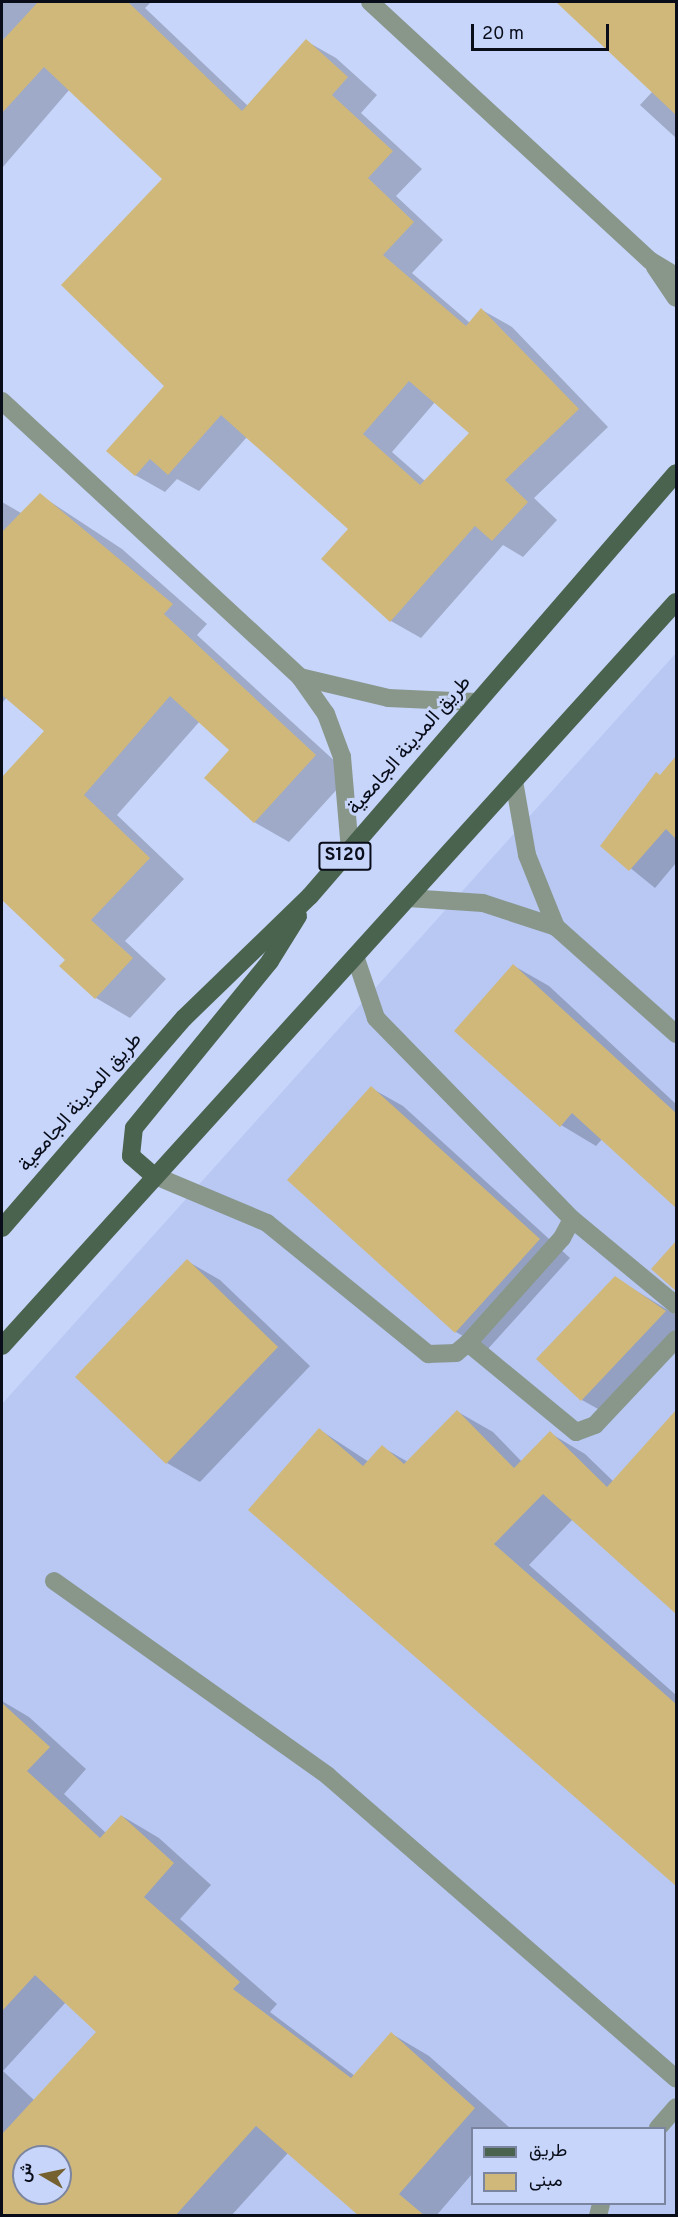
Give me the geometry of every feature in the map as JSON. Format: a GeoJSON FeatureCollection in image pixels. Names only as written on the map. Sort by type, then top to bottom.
{"type":"FeatureCollection","features":[{"type":"Feature","properties":{"kind":"main road","name":"طريق المدينة الجامعية"},"geometry":{"type":"LineString","coordinates":[[2,1228],[184,1018],[310,896],[676,473]]}},
{"type":"Feature","properties":{"kind":"main road"},"geometry":{"type":"LineString","coordinates":[[2,1346],[153,1175],[676,602]]}},
{"type":"Feature","properties":{"kind":"main road"},"geometry":{"type":"LineString","coordinates":[[153,1175],[131,1156],[134,1128],[270,961],[310,896]]}},
{"type":"Feature","properties":{"kind":"street"},"geometry":{"type":"LineString","coordinates":[[370,2],[651,261],[676,276]]}},
{"type":"Feature","properties":{"kind":"street"},"geometry":{"type":"LineString","coordinates":[[651,261],[676,298]]}},
{"type":"Feature","properties":{"kind":"street"},"geometry":{"type":"LineString","coordinates":[[2,401],[300,677],[326,714],[342,757],[350,850]]}},
{"type":"Feature","properties":{"kind":"street"},"geometry":{"type":"LineString","coordinates":[[300,677],[388,698],[476,702]]}},
{"type":"Feature","properties":{"kind":"street"},"geometry":{"type":"LineString","coordinates":[[514,781],[527,855],[555,927]]}},
{"type":"Feature","properties":{"kind":"street"},"geometry":{"type":"LineString","coordinates":[[408,898],[483,903],[555,927],[676,1034]]}},
{"type":"Feature","properties":{"kind":"street"},"geometry":{"type":"LineString","coordinates":[[355,956],[376,1018],[567,1208],[572,1219],[676,1305]]}},
{"type":"Feature","properties":{"kind":"street"},"geometry":{"type":"LineString","coordinates":[[153,1175],[267,1223],[428,1354],[456,1353],[468,1343],[562,1238],[572,1219]]}},
{"type":"Feature","properties":{"kind":"street"},"geometry":{"type":"LineString","coordinates":[[468,1343],[576,1432],[595,1425],[676,1339]]}},
{"type":"Feature","properties":{"kind":"street"},"geometry":{"type":"LineString","coordinates":[[54,1581],[328,1776],[676,2079]]}},
{"type":"Feature","properties":{"kind":"street"},"geometry":{"type":"LineString","coordinates":[[659,2127],[676,2107]]}},
{"type":"Feature","properties":{"kind":"shaded area"},"geometry":{"type":"Polygon","coordinates":[[[676,653],[676,2215],[2,2216],[2,1404],[676,653]]]}},
{"type":"Feature","properties":{"kind":"building"},"geometry":{"type":"Polygon","coordinates":[[[38,2],[128,2],[242,111],[306,39],[348,77],[332,95],[393,151],[368,178],[414,222],[383,255],[466,326],[481,308],[579,409],[505,480],[528,502],[492,541],[475,526],[390,622],[321,559],[348,529],[221,415],[168,475],[150,459],[135,476],[106,451],[164,386],[61,285],[162,179],[44,67],[2,113],[2,41],[38,2]],[[409,381],[363,434],[420,485],[469,433],[409,381]]]}},
{"type":"Feature","properties":{"kind":"building"},"geometry":{"type":"Polygon","coordinates":[[[556,2],[676,2],[676,115],[556,2]]]}},
{"type":"Feature","properties":{"kind":"building"},"geometry":{"type":"Polygon","coordinates":[[[40,493],[173,604],[164,614],[316,755],[254,823],[204,778],[229,750],[170,696],[84,795],[150,858],[91,920],[133,958],[95,999],[59,966],[65,960],[2,900],[2,777],[44,731],[2,695],[2,532],[40,493]]]}},
{"type":"Feature","properties":{"kind":"building"},"geometry":{"type":"Polygon","coordinates":[[[676,756],[676,839],[666,829],[629,871],[600,846],[656,772],[660,775],[676,756]]]}},
{"type":"Feature","properties":{"kind":"building"},"geometry":{"type":"Polygon","coordinates":[[[513,964],[676,1113],[676,1208],[572,1113],[560,1127],[454,1031],[513,964]]]}},
{"type":"Feature","properties":{"kind":"building"},"geometry":{"type":"Polygon","coordinates":[[[371,1086],[540,1239],[455,1333],[287,1180],[371,1086]]]}},
{"type":"Feature","properties":{"kind":"building"},"geometry":{"type":"Polygon","coordinates":[[[676,1241],[676,1291],[651,1269],[676,1241]]]}},
{"type":"Feature","properties":{"kind":"building"},"geometry":{"type":"Polygon","coordinates":[[[187,1259],[278,1347],[166,1464],[75,1377],[187,1259]]]}},
{"type":"Feature","properties":{"kind":"building"},"geometry":{"type":"Polygon","coordinates":[[[615,1276],[666,1311],[581,1401],[536,1359],[615,1276]]]}},
{"type":"Feature","properties":{"kind":"building"},"geometry":{"type":"Polygon","coordinates":[[[457,1410],[514,1468],[550,1431],[607,1487],[676,1410],[676,1614],[543,1494],[494,1544],[676,1704],[676,1886],[248,1510],[319,1428],[363,1466],[382,1445],[404,1464],[457,1410]]]}},
{"type":"Feature","properties":{"kind":"building"},"geometry":{"type":"Polygon","coordinates":[[[2,1703],[50,1747],[27,1771],[100,1838],[121,1815],[174,1863],[144,1897],[240,1982],[233,1989],[351,2078],[391,2032],[475,2108],[399,2194],[425,2216],[359,2216],[256,2126],[175,2216],[2,2216],[2,2134],[96,2032],[35,1975],[2,2011],[2,1703]]]}}]}
